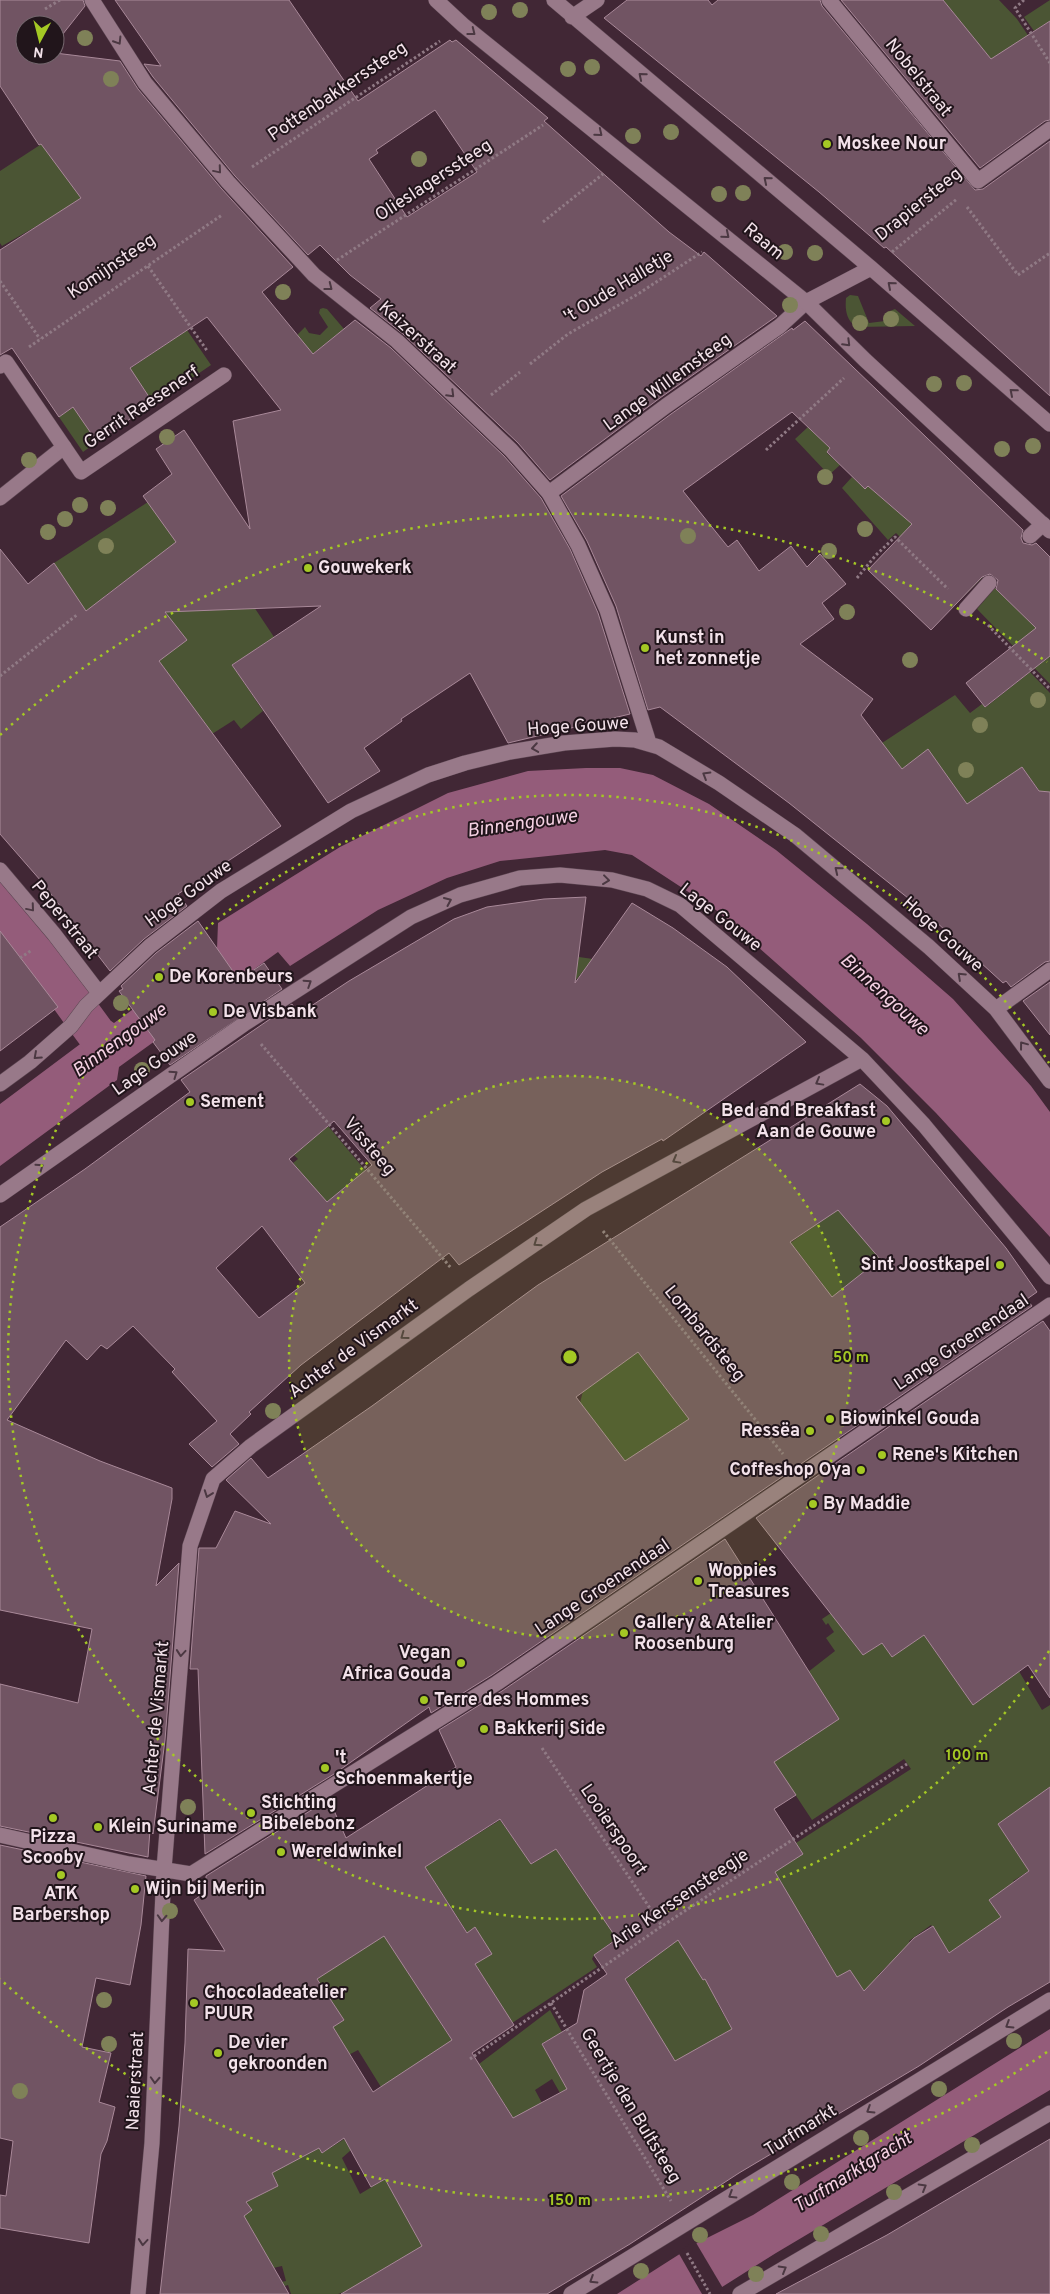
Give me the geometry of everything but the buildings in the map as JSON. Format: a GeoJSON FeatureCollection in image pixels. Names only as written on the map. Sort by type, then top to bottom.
{"type":"FeatureCollection","features":[{"type":"Feature","properties":{"kind":"street","name":"Keizerstraat"},"geometry":{"type":"LineString","coordinates":[[92,0],[145,83],[228,182],[314,275],[397,341],[469,412],[511,450],[549,493],[578,545],[607,610],[649,743]]}},
{"type":"Feature","properties":{"kind":"street","name":"Raam"},"geometry":{"type":"LineString","coordinates":[[436,0],[463,25],[569,108],[806,302],[864,360],[1046,528]]}},
{"type":"Feature","properties":{"kind":"street"},"geometry":{"type":"LineString","coordinates":[[554,0],[871,268],[1050,424]]}},
{"type":"Feature","properties":{"kind":"street"},"geometry":{"type":"LineString","coordinates":[[572,17],[597,0]]}},
{"type":"Feature","properties":{"kind":"street","name":"Nobelstraat"},"geometry":{"type":"LineString","coordinates":[[829,0],[978,181]]}},
{"type":"Feature","properties":{"kind":"street","name":"Drapiersteeg"},"geometry":{"type":"LineString","coordinates":[[978,181],[1050,129]]}},
{"type":"Feature","properties":{"kind":"street","name":"Drapiersteeg"},"geometry":{"type":"LineString","coordinates":[[806,302],[871,268]]}},
{"type":"Feature","properties":{"kind":"street","name":"Lange Willemsteeg"},"geometry":{"type":"LineString","coordinates":[[549,493],[666,406],[780,326],[806,302]]}},
{"type":"Feature","properties":{"kind":"street","name":"Gerrit Raesenerf"},"geometry":{"type":"LineString","coordinates":[[3,364],[81,472],[224,375]]}},
{"type":"Feature","properties":{"kind":"street","name":"Gerrit Raesenerf"},"geometry":{"type":"LineString","coordinates":[[0,498],[64,448]]}},
{"type":"Feature","properties":{"kind":"street"},"geometry":{"type":"LineString","coordinates":[[1030,536],[1046,528]]}},
{"type":"Feature","properties":{"kind":"street"},"geometry":{"type":"LineString","coordinates":[[966,609],[989,583]]}},
{"type":"Feature","properties":{"kind":"street","name":"Hoge Gouwe"},"geometry":{"type":"LineString","coordinates":[[0,1084],[30,1062],[71,1026],[86,1006],[150,946],[221,891],[351,811],[428,776],[464,763],[510,752],[564,743],[616,739],[649,743],[659,747],[719,783],[795,835],[929,947],[996,1009],[1050,1081]]}},
{"type":"Feature","properties":{"kind":"street","name":"Peperstraat"},"geometry":{"type":"LineString","coordinates":[[0,870],[54,934],[99,993]]}},
{"type":"Feature","properties":{"kind":"street","name":"Lage Gouwe"},"geometry":{"type":"LineString","coordinates":[[0,1195],[244,1024],[412,917],[460,895],[520,878],[560,875],[612,880],[647,889],[680,905],[862,1058],[924,1125],[1050,1277]]}},
{"type":"Feature","properties":{"kind":"street"},"geometry":{"type":"LineString","coordinates":[[996,1009],[1050,970]]}},
{"type":"Feature","properties":{"kind":"street","name":"Achter de Vismarkt"},"geometry":{"type":"LineString","coordinates":[[164,1869],[190,1546],[214,1479],[251,1446],[470,1289],[586,1209],[862,1058]]}},
{"type":"Feature","properties":{"kind":"street","name":"Lange Groenendaal"},"geometry":{"type":"LineString","coordinates":[[0,1835],[129,1864],[191,1874],[497,1683],[1050,1306]]}},
{"type":"Feature","properties":{"kind":"street","name":"Naaierstraat"},"geometry":{"type":"LineString","coordinates":[[138,2294],[152,2143],[164,1869]]}},
{"type":"Feature","properties":{"kind":"street","name":"Turfmarkt"},"geometry":{"type":"LineString","coordinates":[[571,2294],[1050,2000]]}},
{"type":"Feature","properties":{"kind":"street"},"geometry":{"type":"LineString","coordinates":[[740,2294],[1050,2113]]}},
{"type":"Feature","properties":{"kind":"path"},"geometry":{"type":"LineString","coordinates":[[45,9],[60,0]]}},
{"type":"Feature","properties":{"kind":"path"},"geometry":{"type":"LineString","coordinates":[[1024,0],[1015,8],[1050,63]]}},
{"type":"Feature","properties":{"kind":"path","name":"Pottenbakkerssteeg"},"geometry":{"type":"LineString","coordinates":[[228,182],[463,25]]}},
{"type":"Feature","properties":{"kind":"path","name":"Olieslagerssteeg"},"geometry":{"type":"LineString","coordinates":[[314,275],[569,108]]}},
{"type":"Feature","properties":{"kind":"path"},"geometry":{"type":"LineString","coordinates":[[543,222],[602,174]]}},
{"type":"Feature","properties":{"kind":"path","name":"Drapiersteeg"},"geometry":{"type":"LineString","coordinates":[[871,268],[959,197],[1018,275],[1050,253]]}},
{"type":"Feature","properties":{"kind":"path","name":"Komijnsteeg"},"geometry":{"type":"LineString","coordinates":[[3,364],[245,199]]}},
{"type":"Feature","properties":{"kind":"path","name":"'t Oude Halletje"},"geometry":{"type":"LineString","coordinates":[[530,364],[568,334],[638,294],[700,253],[721,232]]}},
{"type":"Feature","properties":{"kind":"path"},"geometry":{"type":"LineString","coordinates":[[148,266],[224,375]]}},
{"type":"Feature","properties":{"kind":"path"},"geometry":{"type":"LineString","coordinates":[[0,281],[40,339]]}},
{"type":"Feature","properties":{"kind":"path"},"geometry":{"type":"LineString","coordinates":[[766,450],[864,360]]}},
{"type":"Feature","properties":{"kind":"path"},"geometry":{"type":"LineString","coordinates":[[469,412],[520,372]]}},
{"type":"Feature","properties":{"kind":"path"},"geometry":{"type":"LineString","coordinates":[[0,676],[78,614]]}},
{"type":"Feature","properties":{"kind":"path"},"geometry":{"type":"LineString","coordinates":[[20,958],[25,955]]}},
{"type":"Feature","properties":{"kind":"path","name":"Vissteeg"},"geometry":{"type":"LineString","coordinates":[[244,1024],[470,1289]]}},
{"type":"Feature","properties":{"kind":"path","name":"Lombardsteeg"},"geometry":{"type":"LineString","coordinates":[[586,1209],[800,1477]]}},
{"type":"Feature","properties":{"kind":"path","name":"Looierspoort"},"geometry":{"type":"LineString","coordinates":[[542,1748],[662,1926]]}},
{"type":"Feature","properties":{"kind":"path","name":"Arie Kerssensteegje"},"geometry":{"type":"LineString","coordinates":[[470,2060],[662,1926],[907,1764]]}},
{"type":"Feature","properties":{"kind":"path","name":"Geertje den Bultsteeg"},"geometry":{"type":"LineString","coordinates":[[551,2003],[684,2224]]}},
{"type":"Feature","properties":{"kind":"path"},"geometry":{"type":"LineString","coordinates":[[688,2255],[710,2294]]}},
{"type":"Feature","properties":{"kind":"green space"},"geometry":{"type":"Polygon","coordinates":[[[943,0],[999,0],[1017,19],[1050,68],[1020,95],[943,0]]]}},
{"type":"Feature","properties":{"kind":"green space"},"geometry":{"type":"Polygon","coordinates":[[[1050,0],[1050,21],[1034,31],[1024,17],[1050,0]]]}},
{"type":"Feature","properties":{"kind":"green space"},"geometry":{"type":"Polygon","coordinates":[[[43,143],[81,198],[56,215],[2,246],[0,243],[0,171],[43,143]]]}},
{"type":"Feature","properties":{"kind":"green space"},"geometry":{"type":"Polygon","coordinates":[[[850,295],[858,296],[869,323],[885,321],[887,312],[895,309],[915,326],[856,327],[850,321],[846,310],[846,298],[850,295]]]}},
{"type":"Feature","properties":{"kind":"green space"},"geometry":{"type":"Polygon","coordinates":[[[320,309],[327,309],[344,329],[311,355],[298,341],[298,334],[305,327],[309,333],[320,335],[328,327],[319,313],[320,309]]]}},
{"type":"Feature","properties":{"kind":"green space"},"geometry":{"type":"Polygon","coordinates":[[[187,330],[211,365],[154,404],[139,383],[132,403],[139,413],[112,432],[98,411],[90,431],[97,442],[83,452],[59,417],[187,330]]]}},
{"type":"Feature","properties":{"kind":"green space"},"geometry":{"type":"Polygon","coordinates":[[[808,427],[830,448],[827,453],[840,465],[829,475],[795,439],[808,427]]]}},
{"type":"Feature","properties":{"kind":"green space"},"geometry":{"type":"Polygon","coordinates":[[[852,477],[865,489],[868,486],[897,511],[906,504],[983,577],[962,598],[896,533],[888,540],[842,488],[852,477]]]}},
{"type":"Feature","properties":{"kind":"green space"},"geometry":{"type":"Polygon","coordinates":[[[148,502],[242,609],[254,607],[274,637],[232,665],[263,711],[241,729],[234,720],[212,734],[159,661],[186,640],[136,573],[106,595],[82,618],[54,563],[148,502]]]}},
{"type":"Feature","properties":{"kind":"green space"},"geometry":{"type":"Polygon","coordinates":[[[995,588],[1050,642],[1050,684],[977,609],[995,588]]]}},
{"type":"Feature","properties":{"kind":"green space"},"geometry":{"type":"Polygon","coordinates":[[[1030,672],[1050,693],[1050,792],[1041,793],[1022,767],[966,806],[928,750],[902,769],[882,743],[955,695],[970,713],[982,704],[986,707],[1030,672]]]}},
{"type":"Feature","properties":{"kind":"green space"},"geometry":{"type":"Polygon","coordinates":[[[579,954],[579,957],[593,959],[575,981],[565,959],[579,954]]]}},
{"type":"Feature","properties":{"kind":"green space"},"geometry":{"type":"Polygon","coordinates":[[[328,1126],[370,1176],[346,1187],[326,1203],[293,1163],[298,1159],[294,1155],[328,1126]]]}},
{"type":"Feature","properties":{"kind":"green space"},"geometry":{"type":"Polygon","coordinates":[[[839,1179],[839,1211],[849,1222],[854,1219],[883,1256],[856,1278],[878,1323],[813,1291],[822,1283],[795,1248],[785,1247],[821,1221],[839,1179]]]}},
{"type":"Feature","properties":{"kind":"green space"},"geometry":{"type":"Polygon","coordinates":[[[631,1343],[689,1419],[630,1468],[580,1403],[583,1391],[631,1343]]]}},
{"type":"Feature","properties":{"kind":"green space"},"geometry":{"type":"Polygon","coordinates":[[[908,1520],[951,1586],[979,1639],[992,1634],[1006,1658],[1010,1656],[1042,1710],[1050,1705],[1050,1799],[1012,1824],[1008,1817],[998,1824],[1029,1871],[1013,1881],[1029,1905],[1016,1914],[1001,1892],[989,1900],[1014,1936],[1009,1939],[997,1920],[949,1953],[931,1925],[909,1941],[926,1972],[903,1985],[889,1964],[878,1975],[882,1984],[866,1994],[850,1970],[845,1973],[856,1990],[841,1998],[832,1981],[837,1977],[806,1923],[778,1939],[793,1964],[784,1953],[762,1966],[718,1895],[734,1884],[748,1905],[753,1900],[750,1896],[778,1879],[767,1860],[780,1853],[787,1863],[803,1854],[796,1843],[911,1769],[904,1759],[812,1820],[773,1761],[839,1719],[808,1672],[835,1651],[826,1638],[834,1632],[828,1623],[826,1625],[822,1619],[831,1613],[863,1655],[882,1643],[892,1657],[924,1635],[973,1705],[994,1690],[901,1559],[880,1575],[891,1590],[849,1620],[821,1582],[908,1520]]]}},
{"type":"Feature","properties":{"kind":"green space"},"geometry":{"type":"Polygon","coordinates":[[[500,1820],[532,1864],[551,1852],[540,1823],[617,1938],[594,1955],[592,1959],[597,1967],[512,2023],[459,1938],[467,1932],[425,1867],[500,1820]]]}},
{"type":"Feature","properties":{"kind":"green space"},"geometry":{"type":"Polygon","coordinates":[[[379,1921],[392,1939],[388,1941],[463,2058],[469,2072],[424,2097],[456,2151],[498,2127],[512,2153],[527,2145],[509,2111],[479,2064],[550,2010],[562,2032],[542,2044],[567,2089],[560,2093],[552,2079],[535,2090],[542,2103],[539,2105],[559,2141],[587,2125],[596,2139],[585,2147],[598,2165],[572,2181],[577,2190],[561,2200],[548,2178],[549,2183],[526,2197],[509,2166],[499,2173],[524,2218],[512,2225],[504,2212],[482,2224],[472,2205],[457,2213],[451,2204],[442,2209],[417,2164],[414,2163],[411,2155],[434,2139],[415,2108],[393,2123],[393,2126],[351,2150],[342,2158],[360,2194],[385,2179],[433,2265],[425,2269],[414,2251],[376,2273],[387,2292],[383,2294],[345,2294],[344,2292],[338,2294],[291,2294],[288,2285],[272,2290],[271,2284],[286,2281],[282,2266],[260,2271],[246,2242],[257,2238],[248,2223],[214,2240],[213,2233],[224,2230],[252,2210],[246,2201],[278,2186],[272,2173],[286,2165],[279,2150],[287,2146],[280,2134],[302,2121],[322,2153],[394,2108],[358,2050],[333,2063],[317,2038],[343,2020],[301,1952],[320,1939],[336,1965],[377,1938],[368,1924],[372,1922],[374,1925],[379,1921]]]}},
{"type":"Feature","properties":{"kind":"green space"},"geometry":{"type":"Polygon","coordinates":[[[670,1927],[703,1980],[714,1973],[723,1999],[717,2003],[735,2035],[727,2032],[699,2048],[693,2093],[618,1966],[623,1962],[631,1975],[648,1963],[670,1927]]]}},
{"type":"Feature","properties":{"kind":"water","name":"Binnengouwe"},"geometry":{"type":"Polygon","coordinates":[[[620,768],[653,775],[709,804],[776,850],[867,924],[953,999],[1031,1086],[1050,1112],[1050,1237],[936,1113],[861,1038],[716,910],[632,855],[605,850],[500,861],[447,878],[378,910],[290,966],[278,952],[119,1067],[117,1080],[0,1166],[0,1104],[111,1021],[114,1023],[217,949],[218,923],[340,847],[448,793],[528,771],[620,768]]]}},
{"type":"Feature","properties":{"kind":"water","name":"Turfmarktgracht"},"geometry":{"type":"Polygon","coordinates":[[[1050,2029],[1050,2090],[776,2253],[711,2294],[617,2294],[697,2243],[753,2215],[1050,2029]]]}},
{"type":"Feature","properties":{"kind":"pier"},"geometry":{"type":"Polygon","coordinates":[[[695,2241],[724,2290],[717,2294],[702,2294],[678,2252],[695,2241]]]}},
{"type":"Feature","properties":{"kind":"waterway","name":"Binnengouwe"},"geometry":{"type":"LineString","coordinates":[[0,901],[100,1039],[110,1046]]}},
{"type":"Feature","properties":{"kind":"place","name":"Moskee Nour"},"geometry":{"type":"Point","coordinates":[827,144]}},
{"type":"Feature","properties":{"kind":"place","name":"Gouwekerk"},"geometry":{"type":"Point","coordinates":[308,568]}},
{"type":"Feature","properties":{"kind":"place","name":"Kunst in het zonnetje"},"geometry":{"type":"Point","coordinates":[645,648]}},
{"type":"Feature","properties":{"kind":"place","name":"De Korenbeurs"},"geometry":{"type":"Point","coordinates":[159,977]}},
{"type":"Feature","properties":{"kind":"place","name":"De Visbank"},"geometry":{"type":"Point","coordinates":[213,1012]}},
{"type":"Feature","properties":{"kind":"place","name":"Sement"},"geometry":{"type":"Point","coordinates":[190,1102]}},
{"type":"Feature","properties":{"kind":"place","name":"Bed and Breakfast Aan de Gouwe"},"geometry":{"type":"Point","coordinates":[886,1121]}},
{"type":"Feature","properties":{"kind":"place","name":"Sint Joostkapel"},"geometry":{"type":"Point","coordinates":[1000,1265]}},
{"type":"Feature","properties":{"kind":"place","name":"Biowinkel Gouda"},"geometry":{"type":"Point","coordinates":[830,1419]}},
{"type":"Feature","properties":{"kind":"place","name":"Ressëa"},"geometry":{"type":"Point","coordinates":[810,1431]}},
{"type":"Feature","properties":{"kind":"place","name":"Rene's Kitchen"},"geometry":{"type":"Point","coordinates":[882,1455]}},
{"type":"Feature","properties":{"kind":"place","name":"Coffeshop Oya"},"geometry":{"type":"Point","coordinates":[861,1470]}},
{"type":"Feature","properties":{"kind":"place","name":"By Maddie"},"geometry":{"type":"Point","coordinates":[813,1504]}},
{"type":"Feature","properties":{"kind":"place","name":"Woppies Treasures"},"geometry":{"type":"Point","coordinates":[698,1581]}},
{"type":"Feature","properties":{"kind":"place","name":"Gallery & Atelier Roosenburg"},"geometry":{"type":"Point","coordinates":[624,1633]}},
{"type":"Feature","properties":{"kind":"place","name":"Vegan Africa Gouda"},"geometry":{"type":"Point","coordinates":[461,1663]}},
{"type":"Feature","properties":{"kind":"place","name":"Terre des Hommes"},"geometry":{"type":"Point","coordinates":[424,1700]}},
{"type":"Feature","properties":{"kind":"place","name":"Bakkerij Side"},"geometry":{"type":"Point","coordinates":[484,1729]}},
{"type":"Feature","properties":{"kind":"place","name":"'t Schoenmakertje"},"geometry":{"type":"Point","coordinates":[325,1768]}},
{"type":"Feature","properties":{"kind":"place","name":"Stichting Bibelebonz"},"geometry":{"type":"Point","coordinates":[251,1813]}},
{"type":"Feature","properties":{"kind":"place","name":"Pizza Scooby"},"geometry":{"type":"Point","coordinates":[53,1818]}},
{"type":"Feature","properties":{"kind":"place","name":"Klein Suriname"},"geometry":{"type":"Point","coordinates":[98,1827]}},
{"type":"Feature","properties":{"kind":"place","name":"Wereldwinkel"},"geometry":{"type":"Point","coordinates":[281,1852]}},
{"type":"Feature","properties":{"kind":"place","name":"ATK Barbershop"},"geometry":{"type":"Point","coordinates":[61,1875]}},
{"type":"Feature","properties":{"kind":"place","name":"Wijn bij Merijn"},"geometry":{"type":"Point","coordinates":[135,1889]}},
{"type":"Feature","properties":{"kind":"place","name":"Chocoladeatelier PUUR"},"geometry":{"type":"Point","coordinates":[194,2003]}},
{"type":"Feature","properties":{"kind":"place","name":"De vier gekroonden"},"geometry":{"type":"Point","coordinates":[218,2053]}}]}
